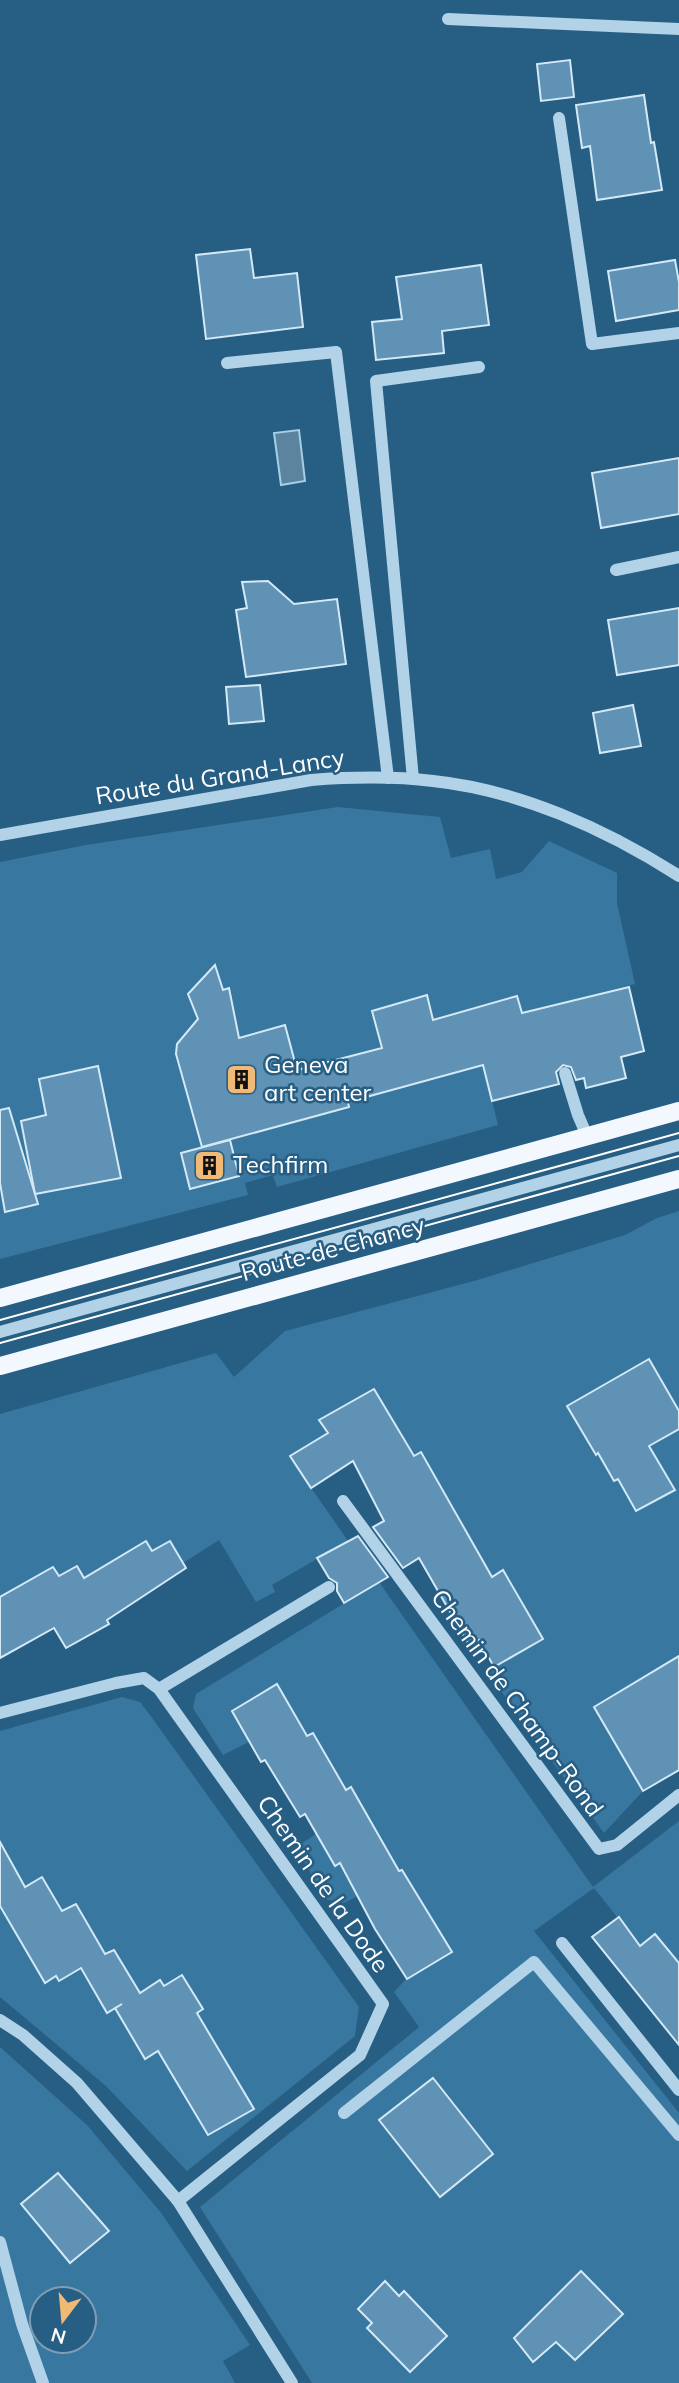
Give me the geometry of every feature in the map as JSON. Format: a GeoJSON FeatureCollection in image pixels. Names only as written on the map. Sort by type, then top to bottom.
{"type":"FeatureCollection","features":[{"type":"Feature","properties":{"kind":"main road","name":"Route de Chancy"},"geometry":{"type":"LineString","coordinates":[[0,1298],[679,1111]]}},
{"type":"Feature","properties":{"kind":"main road","name":"Route de Chancy"},"geometry":{"type":"LineString","coordinates":[[0,1366],[679,1179]]}},
{"type":"Feature","properties":{"kind":"street"},"geometry":{"type":"LineString","coordinates":[[448,19],[679,29]]}},
{"type":"Feature","properties":{"kind":"street"},"geometry":{"type":"LineString","coordinates":[[559,118],[592,344],[679,333]]}},
{"type":"Feature","properties":{"kind":"street"},"geometry":{"type":"LineString","coordinates":[[227,363],[336,352],[388,778]]}},
{"type":"Feature","properties":{"kind":"street"},"geometry":{"type":"LineString","coordinates":[[413,779],[376,381],[479,367]]}},
{"type":"Feature","properties":{"kind":"street"},"geometry":{"type":"LineString","coordinates":[[616,570],[679,557]]}},
{"type":"Feature","properties":{"kind":"street","name":"Route du Grand-Lancy"},"geometry":{"type":"LineString","coordinates":[[0,835],[311,780],[352,777],[413,779],[481,789],[541,808],[608,836],[679,876]]}},
{"type":"Feature","properties":{"kind":"street"},"geometry":{"type":"LineString","coordinates":[[565,1073],[587,1136]]}},
{"type":"Feature","properties":{"kind":"street"},"geometry":{"type":"LineString","coordinates":[[0,1332],[679,1145]]}},
{"type":"Feature","properties":{"kind":"street","name":"Chemin de Champ-Rond"},"geometry":{"type":"LineString","coordinates":[[343,1501],[599,1849],[617,1845],[679,1795]]}},
{"type":"Feature","properties":{"kind":"street"},"geometry":{"type":"LineString","coordinates":[[0,1713],[116,1682],[144,1678],[159,1689],[329,1587]]}},
{"type":"Feature","properties":{"kind":"street","name":"Chemin de la Dode"},"geometry":{"type":"LineString","coordinates":[[159,1689],[383,2004],[360,2055],[178,2201]]}},
{"type":"Feature","properties":{"kind":"street"},"geometry":{"type":"LineString","coordinates":[[562,1943],[679,2090]]}},
{"type":"Feature","properties":{"kind":"street"},"geometry":{"type":"LineString","coordinates":[[344,2113],[534,1962],[679,2135]]}},
{"type":"Feature","properties":{"kind":"street"},"geometry":{"type":"LineString","coordinates":[[0,2020],[23,2035],[78,2083],[178,2201],[292,2383]]}},
{"type":"Feature","properties":{"kind":"street"},"geometry":{"type":"LineString","coordinates":[[0,2242],[15,2301],[43,2383]]}},
{"type":"Feature","properties":{"kind":"shaded area"},"geometry":{"type":"Polygon","coordinates":[[[299,430],[305,481],[281,485],[274,433],[299,430]]]}},
{"type":"Feature","properties":{"kind":"shaded area"},"geometry":{"type":"Polygon","coordinates":[[[338,807],[440,817],[451,858],[490,849],[496,879],[522,872],[549,841],[617,873],[617,903],[635,984],[546,1007],[540,1043],[551,1086],[492,1101],[498,1125],[277,1187],[273,1175],[245,1183],[248,1195],[0,1259],[0,862],[86,845],[338,807]]]}},
{"type":"Feature","properties":{"kind":"shaded area"},"geometry":{"type":"Polygon","coordinates":[[[679,1211],[679,1675],[671,1661],[594,1706],[643,1791],[604,1833],[490,1676],[494,1667],[543,1638],[503,1571],[492,1577],[431,1469],[423,1474],[374,1389],[320,1420],[328,1434],[289,1456],[348,1541],[272,1585],[275,1592],[256,1602],[219,1540],[183,1563],[170,1541],[152,1551],[146,1541],[121,1556],[127,1566],[91,1590],[59,1576],[53,1567],[28,1581],[34,1592],[0,1614],[0,1414],[216,1353],[234,1377],[285,1331],[474,1281],[625,1235],[657,1218],[679,1211]]]}},
{"type":"Feature","properties":{"kind":"shaded area"},"geometry":{"type":"Polygon","coordinates":[[[379,1582],[593,1887],[679,1821],[679,1963],[655,1934],[640,1946],[594,1888],[534,1931],[679,2113],[679,2383],[312,2383],[200,2207],[419,2027],[394,1992],[406,1979],[358,1896],[344,1903],[325,1899],[302,1858],[302,1843],[316,1834],[305,1814],[266,1761],[261,1762],[249,1742],[223,1755],[193,1708],[196,1694],[379,1582]]]}},
{"type":"Feature","properties":{"kind":"shaded area"},"geometry":{"type":"Polygon","coordinates":[[[122,1697],[140,1702],[150,1715],[359,2007],[355,2036],[187,2171],[106,2086],[0,1997],[0,1731],[122,1697]]]}},
{"type":"Feature","properties":{"kind":"shaded area"},"geometry":{"type":"Polygon","coordinates":[[[0,2047],[87,2125],[162,2214],[250,2345],[223,2361],[235,2383],[0,2383],[0,2047]]]}},
{"type":"Feature","properties":{"kind":"building"},"geometry":{"type":"Polygon","coordinates":[[[570,60],[574,97],[541,101],[537,64],[570,60]]]}},
{"type":"Feature","properties":{"kind":"building"},"geometry":{"type":"Polygon","coordinates":[[[644,95],[662,190],[597,200],[590,146],[582,148],[576,105],[644,95]]]}},
{"type":"Feature","properties":{"kind":"building"},"geometry":{"type":"Polygon","coordinates":[[[250,249],[254,278],[297,273],[303,327],[206,339],[196,255],[250,249]]]}},
{"type":"Feature","properties":{"kind":"building"},"geometry":{"type":"Polygon","coordinates":[[[675,260],[679,282],[679,310],[616,321],[608,271],[675,260]]]}},
{"type":"Feature","properties":{"kind":"building"},"geometry":{"type":"Polygon","coordinates":[[[481,265],[489,325],[442,331],[444,353],[376,360],[372,322],[402,319],[396,277],[481,265]]]}},
{"type":"Feature","properties":{"kind":"building"},"geometry":{"type":"Polygon","coordinates":[[[679,458],[679,514],[601,528],[592,473],[679,458]]]}},
{"type":"Feature","properties":{"kind":"building"},"geometry":{"type":"Polygon","coordinates":[[[268,581],[294,604],[337,599],[346,664],[246,677],[236,610],[247,608],[242,582],[268,581]]]}},
{"type":"Feature","properties":{"kind":"building"},"geometry":{"type":"Polygon","coordinates":[[[679,608],[679,665],[617,675],[608,620],[679,608]]]}},
{"type":"Feature","properties":{"kind":"building"},"geometry":{"type":"Polygon","coordinates":[[[260,685],[264,721],[229,724],[226,687],[260,685]]]}},
{"type":"Feature","properties":{"kind":"building"},"geometry":{"type":"Polygon","coordinates":[[[633,705],[641,746],[600,753],[593,713],[633,705]]]}},
{"type":"Feature","properties":{"kind":"building"},"geometry":{"type":"Polygon","coordinates":[[[215,965],[223,990],[229,988],[239,1038],[285,1025],[297,1070],[382,1048],[372,1011],[427,995],[433,1020],[517,996],[522,1013],[629,987],[644,1051],[621,1057],[626,1078],[586,1088],[584,1078],[576,1080],[571,1067],[563,1065],[556,1072],[559,1084],[492,1101],[483,1065],[348,1102],[349,1107],[202,1147],[176,1054],[177,1044],[198,1019],[188,994],[215,965]]]}},
{"type":"Feature","properties":{"kind":"building"},"geometry":{"type":"Polygon","coordinates":[[[98,1066],[121,1178],[35,1194],[21,1121],[46,1115],[39,1079],[98,1066]]]}},
{"type":"Feature","properties":{"kind":"building"},"geometry":{"type":"Polygon","coordinates":[[[9,1108],[38,1204],[5,1212],[0,1183],[0,1110],[9,1108]]]}},
{"type":"Feature","properties":{"kind":"building","name":"Techfirm"},"geometry":{"type":"Polygon","coordinates":[[[230,1140],[239,1176],[190,1189],[181,1153],[230,1140]]]}},
{"type":"Feature","properties":{"kind":"building"},"geometry":{"type":"Polygon","coordinates":[[[649,1359],[679,1411],[679,1429],[649,1446],[675,1490],[636,1511],[618,1479],[614,1481],[598,1453],[596,1455],[567,1406],[649,1359]]]}},
{"type":"Feature","properties":{"kind":"building"},"geometry":{"type":"Polygon","coordinates":[[[374,1389],[414,1456],[421,1452],[492,1577],[503,1570],[543,1639],[494,1667],[479,1640],[469,1645],[419,1558],[403,1568],[373,1527],[384,1521],[353,1461],[311,1488],[290,1456],[328,1433],[319,1420],[374,1389]]]}},
{"type":"Feature","properties":{"kind":"building"},"geometry":{"type":"Polygon","coordinates":[[[358,1536],[388,1577],[344,1603],[337,1591],[337,1583],[329,1578],[317,1558],[358,1536]]]}},
{"type":"Feature","properties":{"kind":"building"},"geometry":{"type":"Polygon","coordinates":[[[146,1541],[152,1551],[170,1541],[186,1568],[107,1620],[109,1624],[66,1648],[54,1628],[0,1658],[0,1597],[53,1567],[59,1576],[77,1566],[84,1578],[146,1541]]]}},
{"type":"Feature","properties":{"kind":"building"},"geometry":{"type":"Polygon","coordinates":[[[679,1656],[679,1770],[643,1791],[594,1707],[679,1656]]]}},
{"type":"Feature","properties":{"kind":"building"},"geometry":{"type":"Polygon","coordinates":[[[277,1684],[307,1736],[313,1733],[346,1790],[351,1787],[399,1871],[402,1870],[452,1952],[407,1979],[375,1929],[340,1863],[335,1866],[305,1814],[300,1817],[265,1760],[261,1762],[232,1711],[277,1684]]]}},
{"type":"Feature","properties":{"kind":"building"},"geometry":{"type":"Polygon","coordinates":[[[0,1842],[25,1887],[42,1877],[62,1911],[76,1904],[105,1954],[114,1950],[140,1993],[160,1980],[164,1986],[182,1975],[203,2009],[197,2013],[254,2109],[208,2135],[158,2051],[145,2059],[115,2008],[107,2013],[81,1968],[59,1981],[56,1976],[45,1983],[0,1906],[0,1842]]]}},
{"type":"Feature","properties":{"kind":"building"},"geometry":{"type":"Polygon","coordinates":[[[619,1917],[640,1946],[655,1934],[679,1963],[679,2045],[592,1937],[619,1917]]]}},
{"type":"Feature","properties":{"kind":"building"},"geometry":{"type":"Polygon","coordinates":[[[433,2078],[493,2154],[440,2197],[379,2120],[433,2078]]]}},
{"type":"Feature","properties":{"kind":"building"},"geometry":{"type":"Polygon","coordinates":[[[58,2173],[109,2231],[70,2263],[21,2204],[58,2173]]]}},
{"type":"Feature","properties":{"kind":"building"},"geometry":{"type":"Polygon","coordinates":[[[581,2271],[623,2314],[575,2360],[556,2342],[533,2362],[514,2338],[581,2271]]]}},
{"type":"Feature","properties":{"kind":"building"},"geometry":{"type":"Polygon","coordinates":[[[385,2281],[399,2296],[404,2291],[447,2336],[410,2372],[367,2328],[372,2323],[358,2309],[385,2281]]]}},
{"type":"Feature","properties":{"kind":"tram line"},"geometry":{"type":"LineString","coordinates":[[0,1320],[679,1133]]}},
{"type":"Feature","properties":{"kind":"tram line"},"geometry":{"type":"LineString","coordinates":[[0,1343],[679,1156]]}},
{"type":"Feature","properties":{"kind":"place","name":"Geneva art center"},"geometry":{"type":"Point","coordinates":[241,1079]}},
{"type":"Feature","properties":{"kind":"place","name":"Techfirm"},"geometry":{"type":"Point","coordinates":[210,1165]}}]}
